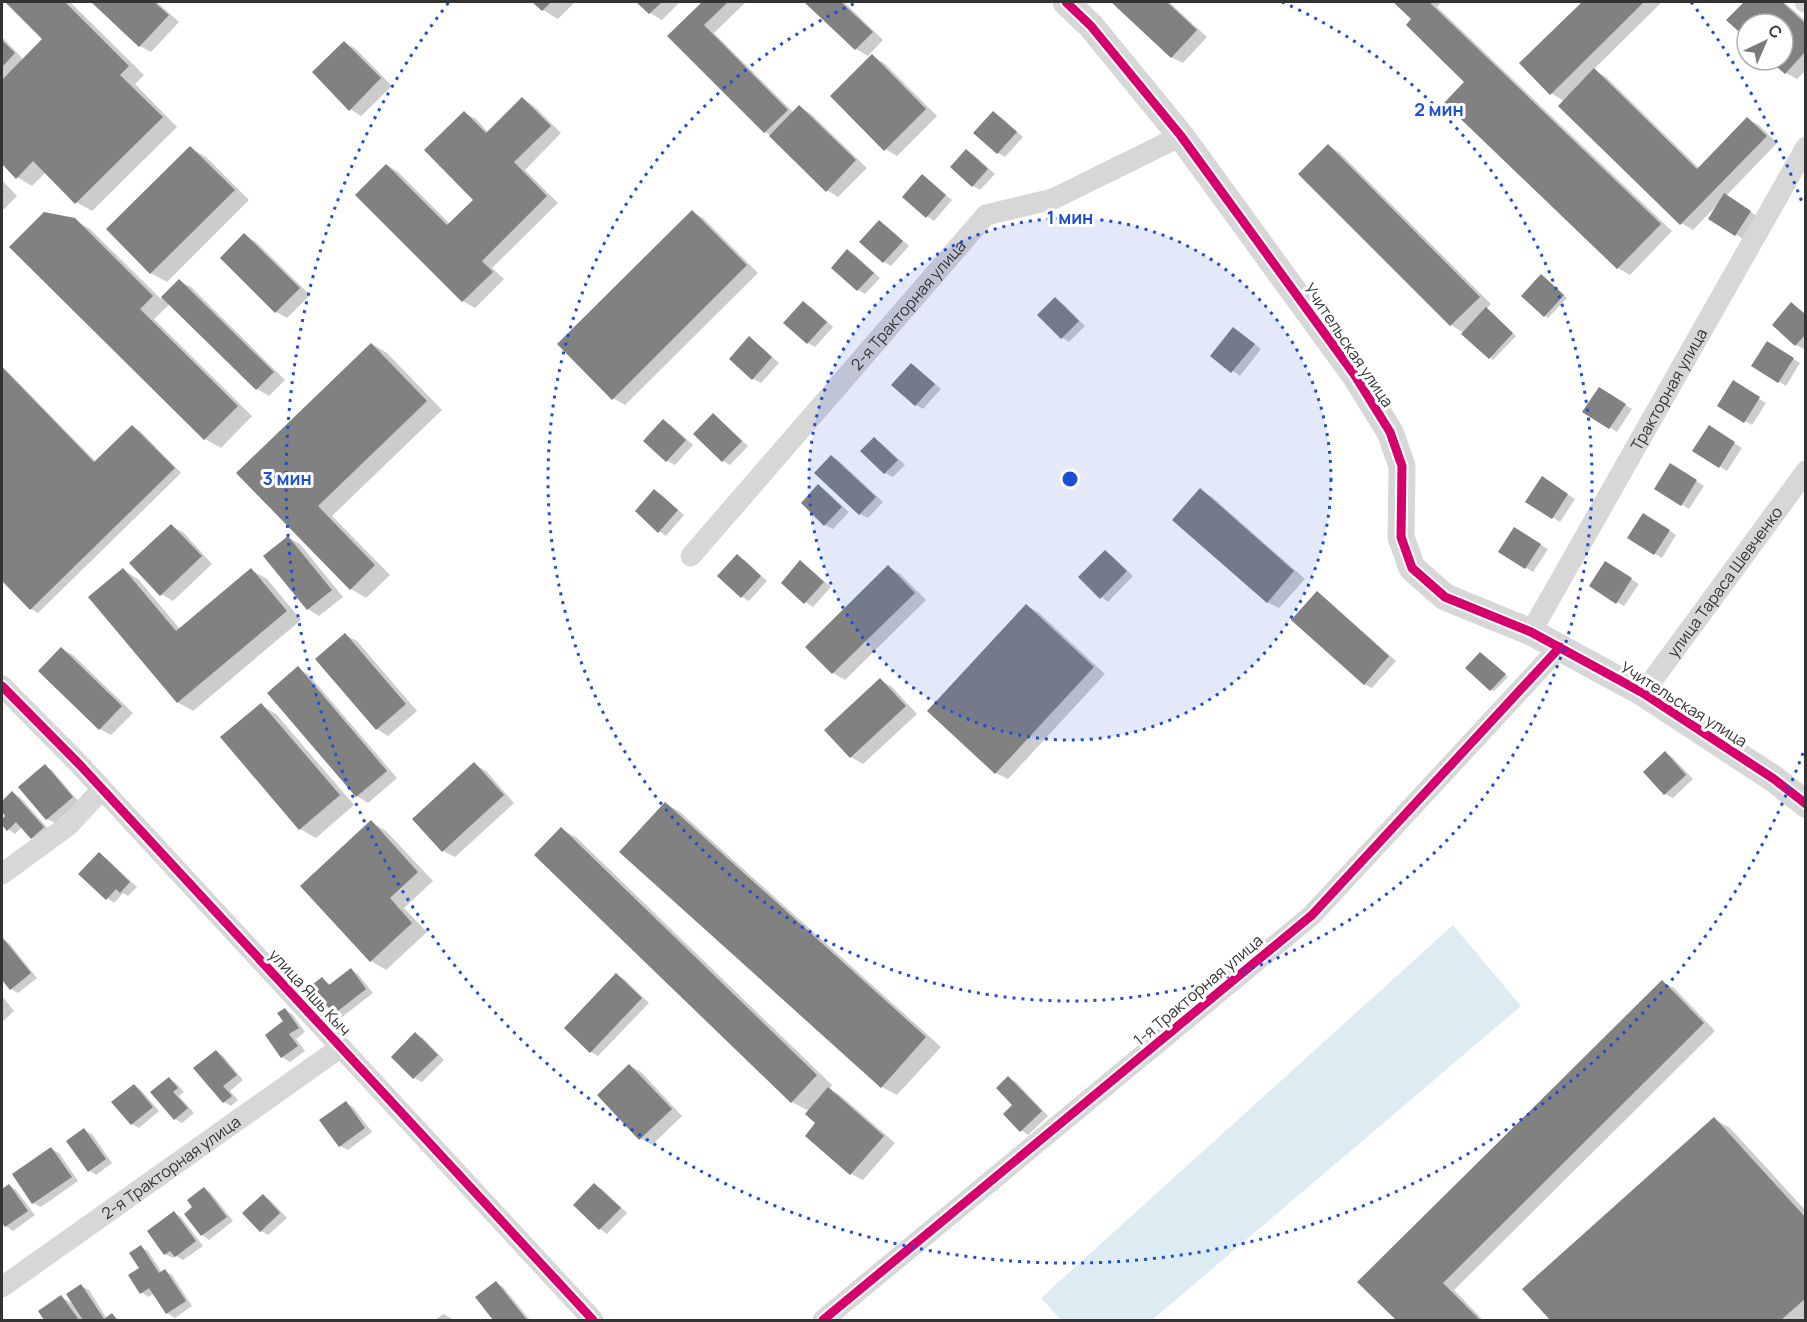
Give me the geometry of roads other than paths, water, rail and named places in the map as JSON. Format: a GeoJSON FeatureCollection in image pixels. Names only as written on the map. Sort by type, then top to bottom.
{"type":"FeatureCollection","features":[{"type":"Feature","properties":{"kind":"street","name":"Учительская улица"},"geometry":{"type":"LineString","coordinates":[[1066,2],[1091,26],[1180,136],[1354,374],[1389,432],[1402,466],[1401,537],[1412,568],[1445,597],[1531,632],[1643,693],[1774,779],[1806,804]]}},
{"type":"Feature","properties":{"kind":"street","name":"2-я Тракторная улица"},"geometry":{"type":"LineString","coordinates":[[691,556],[986,215],[1053,198],[1180,136]]}},
{"type":"Feature","properties":{"kind":"street","name":"Тракторная улица"},"geometry":{"type":"LineString","coordinates":[[1531,632],[1806,147]]}},
{"type":"Feature","properties":{"kind":"street","name":"улица Тараса Шевченко"},"geometry":{"type":"LineString","coordinates":[[1643,693],[1806,471]]}},
{"type":"Feature","properties":{"kind":"street","name":"1-я Тракторная улица"},"geometry":{"type":"LineString","coordinates":[[823,1320],[1312,915],[1560,647]]}},
{"type":"Feature","properties":{"kind":"street","name":"улица Яшь Кыч"},"geometry":{"type":"LineString","coordinates":[[2,687],[102,789],[593,1320]]}},
{"type":"Feature","properties":{"kind":"street"},"geometry":{"type":"LineString","coordinates":[[2,874],[69,825],[102,789]]}},
{"type":"Feature","properties":{"kind":"street","name":"2-я Тракторная улица"},"geometry":{"type":"LineString","coordinates":[[2,1287],[341,1047]]}}]}
